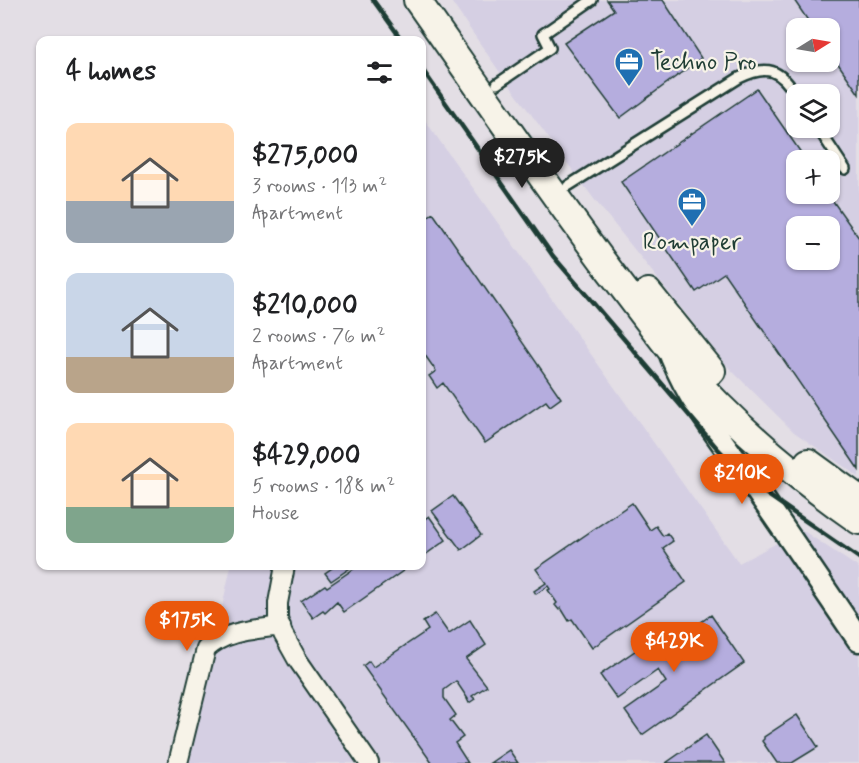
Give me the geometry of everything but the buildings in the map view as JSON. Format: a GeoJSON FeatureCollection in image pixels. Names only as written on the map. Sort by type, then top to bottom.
{"type":"FeatureCollection","features":[{"type":"Feature","properties":{"kind":"main road"},"geometry":{"type":"LineString","coordinates":[[417,0],[553,195],[668,348],[718,404],[760,444],[830,501],[859,521]]}},
{"type":"Feature","properties":{"kind":"main road"},"geometry":{"type":"LineString","coordinates":[[438,0],[568,186],[700,357],[739,401],[787,445],[859,499]]}},
{"type":"Feature","properties":{"kind":"street"},"geometry":{"type":"LineString","coordinates":[[668,348],[683,385],[859,640]]}},
{"type":"Feature","properties":{"kind":"street"},"geometry":{"type":"LineString","coordinates":[[284,570],[278,603],[280,626],[297,659],[369,763]]}},
{"type":"Feature","properties":{"kind":"street"},"geometry":{"type":"LineString","coordinates":[[178,763],[206,649],[214,641],[231,633],[280,626]]}},
{"type":"Feature","properties":{"kind":"lane"},"geometry":{"type":"LineString","coordinates":[[497,84],[550,48],[543,34],[592,0]]}},
{"type":"Feature","properties":{"kind":"lane"},"geometry":{"type":"LineString","coordinates":[[568,186],[754,70],[770,70],[781,75],[788,84]]}},
{"type":"Feature","properties":{"kind":"lane"},"geometry":{"type":"LineString","coordinates":[[825,138],[845,169]]}},
{"type":"Feature","properties":{"kind":"shaded area"},"geometry":{"type":"Polygon","coordinates":[[[450,0],[859,0],[859,477],[794,432],[730,369],[594,199],[499,71],[450,0]]]}},
{"type":"Feature","properties":{"kind":"shaded area"},"geometry":{"type":"Polygon","coordinates":[[[426,122],[739,563],[802,530],[859,568],[859,763],[188,763],[230,570],[426,570],[426,122]]]}},
{"type":"Feature","properties":{"kind":"railway"},"geometry":{"type":"LineString","coordinates":[[373,0],[399,36]]}},
{"type":"Feature","properties":{"kind":"railway"},"geometry":{"type":"LineString","coordinates":[[426,75],[553,256],[717,448],[752,484],[859,558]]}},
{"type":"Feature","properties":{"kind":"place","name":"Techno Pro"},"geometry":{"type":"Point","coordinates":[629,88]}},
{"type":"Feature","properties":{"kind":"place","name":"Rompaper"},"geometry":{"type":"Point","coordinates":[692,228]}}]}
